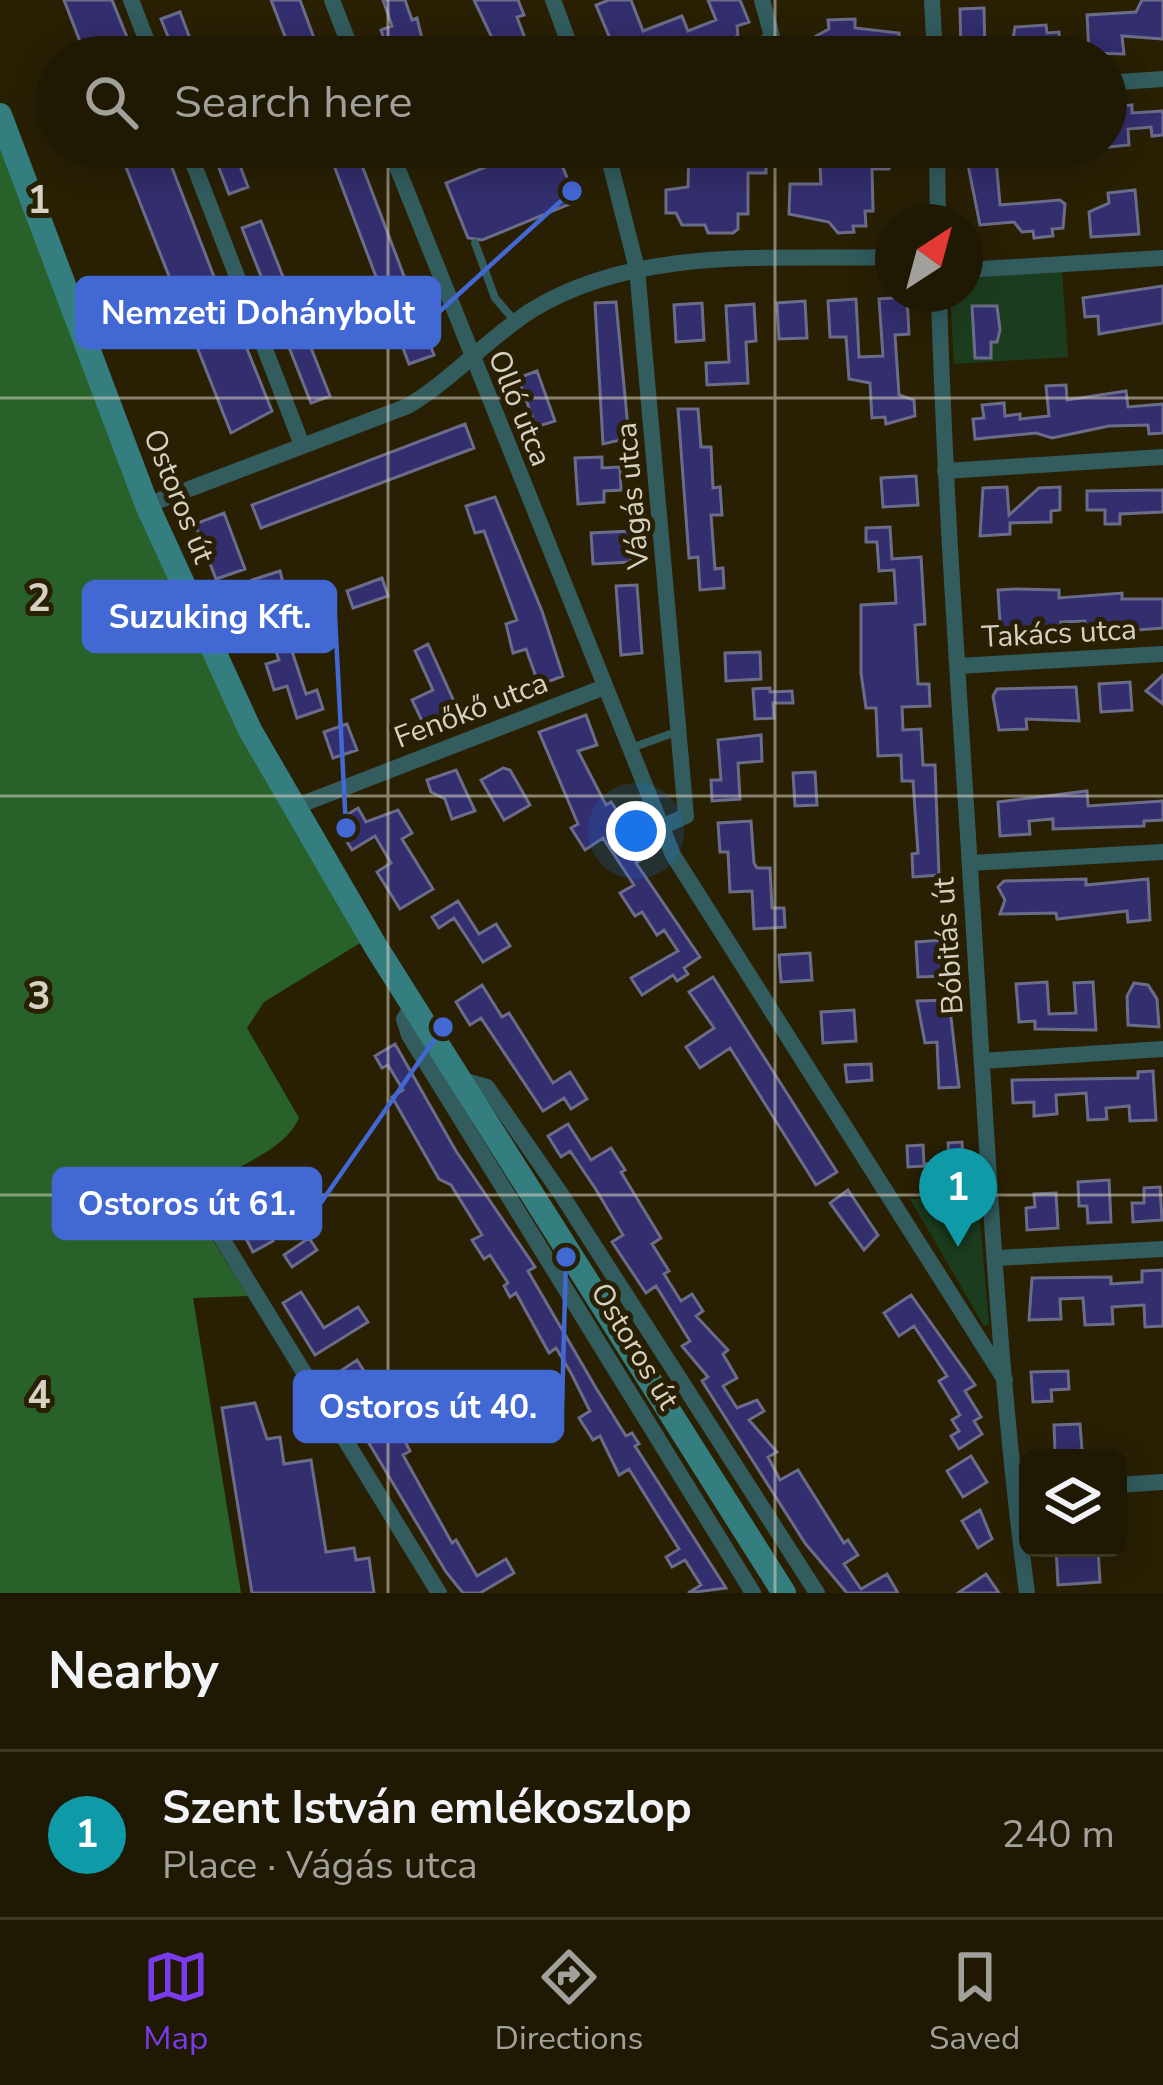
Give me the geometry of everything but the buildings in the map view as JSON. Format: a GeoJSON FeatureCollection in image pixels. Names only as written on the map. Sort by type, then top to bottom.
{"type":"FeatureCollection","features":[{"type":"Feature","properties":{"kind":"main road","name":"Ostoros út"},"geometry":{"type":"LineString","coordinates":[[0,115],[148,505],[213,652],[292,808],[462,1080],[636,1380],[784,1593]]}},
{"type":"Feature","properties":{"kind":"street"},"geometry":{"type":"LineString","coordinates":[[131,0],[145,36]]}},
{"type":"Feature","properties":{"kind":"street"},"geometry":{"type":"LineString","coordinates":[[332,0],[346,36]]}},
{"type":"Feature","properties":{"kind":"street"},"geometry":{"type":"LineString","coordinates":[[553,0],[566,36]]}},
{"type":"Feature","properties":{"kind":"street"},"geometry":{"type":"LineString","coordinates":[[762,0],[772,36]]}},
{"type":"Feature","properties":{"kind":"street"},"geometry":{"type":"LineString","coordinates":[[932,0],[934,36]]}},
{"type":"Feature","properties":{"kind":"street"},"geometry":{"type":"LineString","coordinates":[[1127,82],[1163,79]]}},
{"type":"Feature","properties":{"kind":"street"},"geometry":{"type":"LineString","coordinates":[[196,168],[302,446]]}},
{"type":"Feature","properties":{"kind":"street","name":"Olló utca"},"geometry":{"type":"LineString","coordinates":[[397,168],[602,688]]}},
{"type":"Feature","properties":{"kind":"street","name":"Vágás utca"},"geometry":{"type":"LineString","coordinates":[[611,168],[637,269],[686,816],[661,826]]}},
{"type":"Feature","properties":{"kind":"street"},"geometry":{"type":"LineString","coordinates":[[937,168],[938,204]]}},
{"type":"Feature","properties":{"kind":"street"},"geometry":{"type":"LineString","coordinates":[[148,505],[408,406],[516,322],[566,293],[656,264],[875,258]]}},
{"type":"Feature","properties":{"kind":"street"},"geometry":{"type":"LineString","coordinates":[[983,269],[1163,259]]}},
{"type":"Feature","properties":{"kind":"street","name":"Bóbitás út"},"geometry":{"type":"LineString","coordinates":[[941,312],[945,471],[982,1061],[1005,1380],[1019,1477]]}},
{"type":"Feature","properties":{"kind":"street"},"geometry":{"type":"LineString","coordinates":[[945,471],[1163,457]]}},
{"type":"Feature","properties":{"kind":"street","name":"Takács utca"},"geometry":{"type":"LineString","coordinates":[[958,666],[1163,654]]}},
{"type":"Feature","properties":{"kind":"street"},"geometry":{"type":"LineString","coordinates":[[602,688],[693,892],[1005,1380]]}},
{"type":"Feature","properties":{"kind":"street","name":"Fenőkő utca"},"geometry":{"type":"LineString","coordinates":[[292,808],[602,688]]}},
{"type":"Feature","properties":{"kind":"street"},"geometry":{"type":"LineString","coordinates":[[970,863],[1163,852]]}},
{"type":"Feature","properties":{"kind":"street","name":"Ostoros út"},"geometry":{"type":"LineString","coordinates":[[413,1005],[404,1019],[409,1035],[586,1300]]}},
{"type":"Feature","properties":{"kind":"street"},"geometry":{"type":"LineString","coordinates":[[982,1061],[1163,1049]]}},
{"type":"Feature","properties":{"kind":"street","name":"Ostoros út"},"geometry":{"type":"LineString","coordinates":[[462,1080],[487,1087],[537,1159],[818,1593]]}},
{"type":"Feature","properties":{"kind":"street"},"geometry":{"type":"LineString","coordinates":[[197,1198],[439,1593]]}},
{"type":"Feature","properties":{"kind":"street"},"geometry":{"type":"LineString","coordinates":[[996,1258],[1163,1249]]}},
{"type":"Feature","properties":{"kind":"street","name":"Ostoros út"},"geometry":{"type":"LineString","coordinates":[[636,1380],[753,1593]]}},
{"type":"Feature","properties":{"kind":"street"},"geometry":{"type":"LineString","coordinates":[[1127,1484],[1163,1482]]}},
{"type":"Feature","properties":{"kind":"street","name":"Bóbitás út"},"geometry":{"type":"LineString","coordinates":[[1025,1557],[1027,1593]]}},
{"type":"Feature","properties":{"kind":"lane"},"geometry":{"type":"LineString","coordinates":[[475,243],[495,298],[516,322]]}},
{"type":"Feature","properties":{"kind":"lane"},"geometry":{"type":"LineString","coordinates":[[627,750],[679,731]]}},
{"type":"Feature","properties":{"kind":"green space"},"geometry":{"type":"Polygon","coordinates":[[[0,134],[142,507],[365,940],[264,1002],[247,1028],[299,1118],[279,1143],[188,1201],[248,1296],[193,1298],[241,1593],[0,1593],[0,134]]]}},
{"type":"Feature","properties":{"kind":"green space"},"geometry":{"type":"Polygon","coordinates":[[[1062,270],[1068,357],[954,364],[951,312],[983,312],[983,275],[1062,270]]]}},
{"type":"Feature","properties":{"kind":"green space"},"geometry":{"type":"Polygon","coordinates":[[[978,1198],[989,1324],[984,1326],[910,1199],[978,1198]]]}},
{"type":"Feature","properties":{"kind":"place","name":"Nemzeti Dohánybolt"},"geometry":{"type":"Point","coordinates":[572,191]}},
{"type":"Feature","properties":{"kind":"place","name":"Suzuking Kft."},"geometry":{"type":"Point","coordinates":[346,828]}},
{"type":"Feature","properties":{"kind":"place","name":"Ostoros út 61."},"geometry":{"type":"Point","coordinates":[443,1027]}},
{"type":"Feature","properties":{"kind":"place","name":"Szent István emlékoszlop"},"geometry":{"type":"Point","coordinates":[958,1247]}},
{"type":"Feature","properties":{"kind":"place","name":"Ostoros út 40."},"geometry":{"type":"Point","coordinates":[566,1257]}}]}
